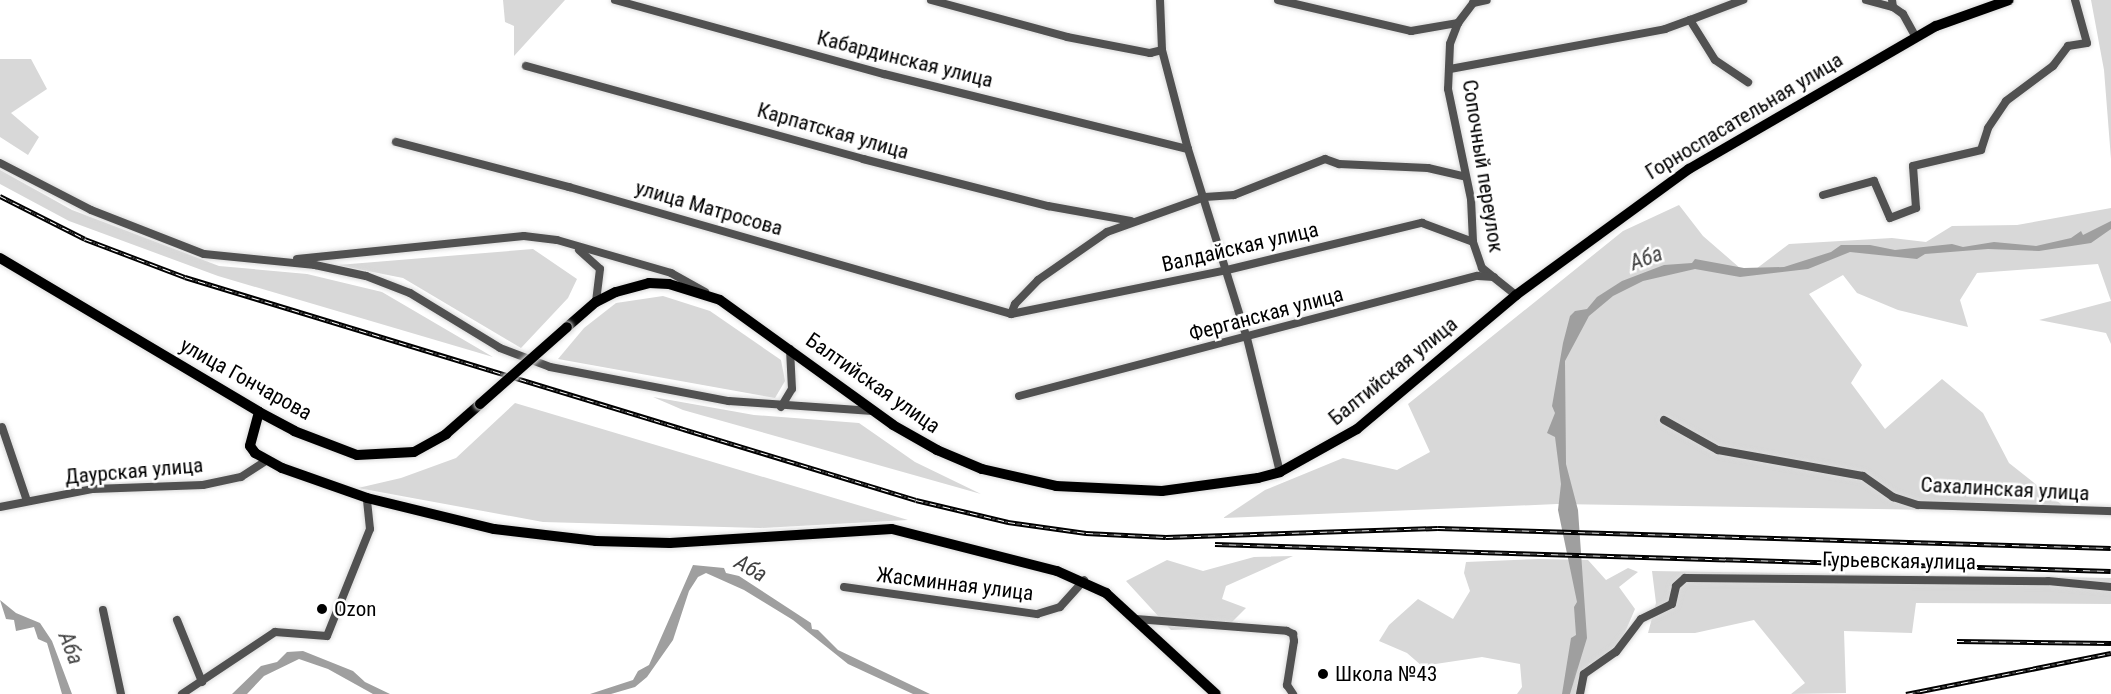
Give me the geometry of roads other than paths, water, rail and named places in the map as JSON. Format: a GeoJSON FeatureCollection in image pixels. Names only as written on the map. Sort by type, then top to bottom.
{"type":"FeatureCollection","features":[{"type":"Feature","properties":{"kind":"main road","name":"Горноспасательная улица"},"geometry":{"type":"LineString","coordinates":[[1516,295],[1689,169],[1936,26],[2009,0]]}},
{"type":"Feature","properties":{"kind":"main road","name":"улица Гончарова"},"geometry":{"type":"LineString","coordinates":[[0,258],[259,412],[294,431],[357,455],[388,456],[414,452],[446,434],[567,327]]}},
{"type":"Feature","properties":{"kind":"main road","name":"Балтийская улица"},"geometry":{"type":"LineString","coordinates":[[567,327],[596,302],[649,283],[678,286],[720,300],[874,411],[937,450],[973,465],[1056,486],[1162,491],[1280,472],[1357,429],[1516,295]]}},
{"type":"Feature","properties":{"kind":"main road"},"geometry":{"type":"LineString","coordinates":[[259,412],[250,446],[267,460],[367,498],[494,529],[596,541],[711,542],[892,530],[1084,580],[1136,619],[1216,694]]}},
{"type":"Feature","properties":{"kind":"street","name":"Кабардинская улица"},"geometry":{"type":"LineString","coordinates":[[615,0],[884,74],[1188,148]]}},
{"type":"Feature","properties":{"kind":"street"},"geometry":{"type":"LineString","coordinates":[[931,0],[1067,37],[1150,52],[1162,50]]}},
{"type":"Feature","properties":{"kind":"street"},"geometry":{"type":"LineString","coordinates":[[1160,0],[1162,50],[1188,148],[1247,338],[1280,472]]}},
{"type":"Feature","properties":{"kind":"street"},"geometry":{"type":"LineString","coordinates":[[1278,0],[1411,31],[1458,23],[1473,2],[1487,0]]}},
{"type":"Feature","properties":{"kind":"street","name":"Сопочный переулок"},"geometry":{"type":"LineString","coordinates":[[1450,69],[1665,29],[1743,0]]}},
{"type":"Feature","properties":{"kind":"street"},"geometry":{"type":"LineString","coordinates":[[1866,0],[1892,4],[1904,14],[1916,37]]}},
{"type":"Feature","properties":{"kind":"street"},"geometry":{"type":"LineString","coordinates":[[1823,195],[1874,182],[1890,219],[1916,208],[1913,166],[1981,150],[1988,128],[2006,101],[2052,66],[2068,46],[2086,42],[2075,0]]}},
{"type":"Feature","properties":{"kind":"street"},"geometry":{"type":"LineString","coordinates":[[1690,20],[1715,60],[1748,82]]}},
{"type":"Feature","properties":{"kind":"street","name":"Сопочный переулок"},"geometry":{"type":"LineString","coordinates":[[1458,23],[1450,44],[1448,89],[1464,176],[1471,199],[1473,242],[1482,268],[1494,277]]}},
{"type":"Feature","properties":{"kind":"street","name":"Карпатская улица"},"geometry":{"type":"LineString","coordinates":[[526,66],[863,159],[1048,206],[1131,222]]}},
{"type":"Feature","properties":{"kind":"street","name":"улица Матросова"},"geometry":{"type":"LineString","coordinates":[[396,142],[569,187],[1011,314]]}},
{"type":"Feature","properties":{"kind":"street","name":"Карпатская улица"},"geometry":{"type":"LineString","coordinates":[[1011,314],[1015,304],[1038,280],[1107,232],[1205,197],[1234,195],[1325,159],[1339,164],[1428,168],[1464,176]]}},
{"type":"Feature","properties":{"kind":"street"},"geometry":{"type":"LineString","coordinates":[[0,163],[91,210],[204,254],[282,261],[366,276],[410,292],[500,348],[550,367],[729,401],[781,407],[874,411]]}},
{"type":"Feature","properties":{"kind":"street","name":"Валдайская улица"},"geometry":{"type":"LineString","coordinates":[[1011,314],[1227,270],[1422,222],[1473,242]]}},
{"type":"Feature","properties":{"kind":"street"},"geometry":{"type":"LineString","coordinates":[[282,261],[496,237],[557,240],[671,273],[720,300]]}},
{"type":"Feature","properties":{"kind":"street"},"geometry":{"type":"LineString","coordinates":[[557,240],[595,260],[600,279],[596,302]]}},
{"type":"Feature","properties":{"kind":"street","name":"Ферганская улица"},"geometry":{"type":"LineString","coordinates":[[1019,396],[1478,276],[1494,277]]}},
{"type":"Feature","properties":{"kind":"street"},"geometry":{"type":"LineString","coordinates":[[1494,277],[1516,295]]}},
{"type":"Feature","properties":{"kind":"street"},"geometry":{"type":"LineString","coordinates":[[781,407],[792,389],[790,349]]}},
{"type":"Feature","properties":{"kind":"street","name":"Сахалинская улица"},"geometry":{"type":"LineString","coordinates":[[1664,420],[1718,450],[1863,476],[1893,497],[1918,506],[2111,511]]}},
{"type":"Feature","properties":{"kind":"street"},"geometry":{"type":"LineString","coordinates":[[2,427],[27,501]]}},
{"type":"Feature","properties":{"kind":"street","name":"Даурская улица"},"geometry":{"type":"LineString","coordinates":[[0,507],[93,489],[203,485],[241,477],[267,460]]}},
{"type":"Feature","properties":{"kind":"street"},"geometry":{"type":"LineString","coordinates":[[182,694],[274,632],[327,636],[370,529],[367,498]]}},
{"type":"Feature","properties":{"kind":"street","name":"Гурьевская улица"},"geometry":{"type":"LineString","coordinates":[[1580,694],[1584,674],[1616,652],[1641,619],[1672,604],[1676,586],[1686,578],[2048,581],[2111,587]]}},
{"type":"Feature","properties":{"kind":"street","name":"Жасминная улица"},"geometry":{"type":"LineString","coordinates":[[844,587],[1037,614],[1060,608],[1084,580]]}},
{"type":"Feature","properties":{"kind":"street"},"geometry":{"type":"LineString","coordinates":[[103,610],[121,694]]}},
{"type":"Feature","properties":{"kind":"street"},"geometry":{"type":"LineString","coordinates":[[1136,619],[1287,631],[1293,634],[1294,641],[1287,685],[1293,694]]}},
{"type":"Feature","properties":{"kind":"street"},"geometry":{"type":"LineString","coordinates":[[177,620],[202,682]]}},
{"type":"Feature","properties":{"kind":"railway"},"geometry":{"type":"LineString","coordinates":[[0,196],[85,239],[185,277],[916,500],[1008,522],[1086,533],[1166,537],[1438,528],[2111,548]]}},
{"type":"Feature","properties":{"kind":"railway"},"geometry":{"type":"LineString","coordinates":[[1215,544],[2111,571]]}},
{"type":"Feature","properties":{"kind":"railway"},"geometry":{"type":"LineString","coordinates":[[1957,641],[2111,643]]}},
{"type":"Feature","properties":{"kind":"railway"},"geometry":{"type":"LineString","coordinates":[[1906,694],[2111,653]]}},
{"type":"Feature","properties":{"kind":"place","name":"Ozon"},"geometry":{"type":"Point","coordinates":[322,609]}},
{"type":"Feature","properties":{"kind":"place","name":"Школа №43"},"geometry":{"type":"Point","coordinates":[1323,674]}},
{"type":"Feature","properties":{"kind":"water label","name":"Аба"},"geometry":{"type":"Point","coordinates":[1646,258]}},
{"type":"Feature","properties":{"kind":"water label","name":"Аба"},"geometry":{"type":"Point","coordinates":[751,568]}},
{"type":"Feature","properties":{"kind":"water label","name":"Аба"},"geometry":{"type":"Point","coordinates":[71,648]}}]}
